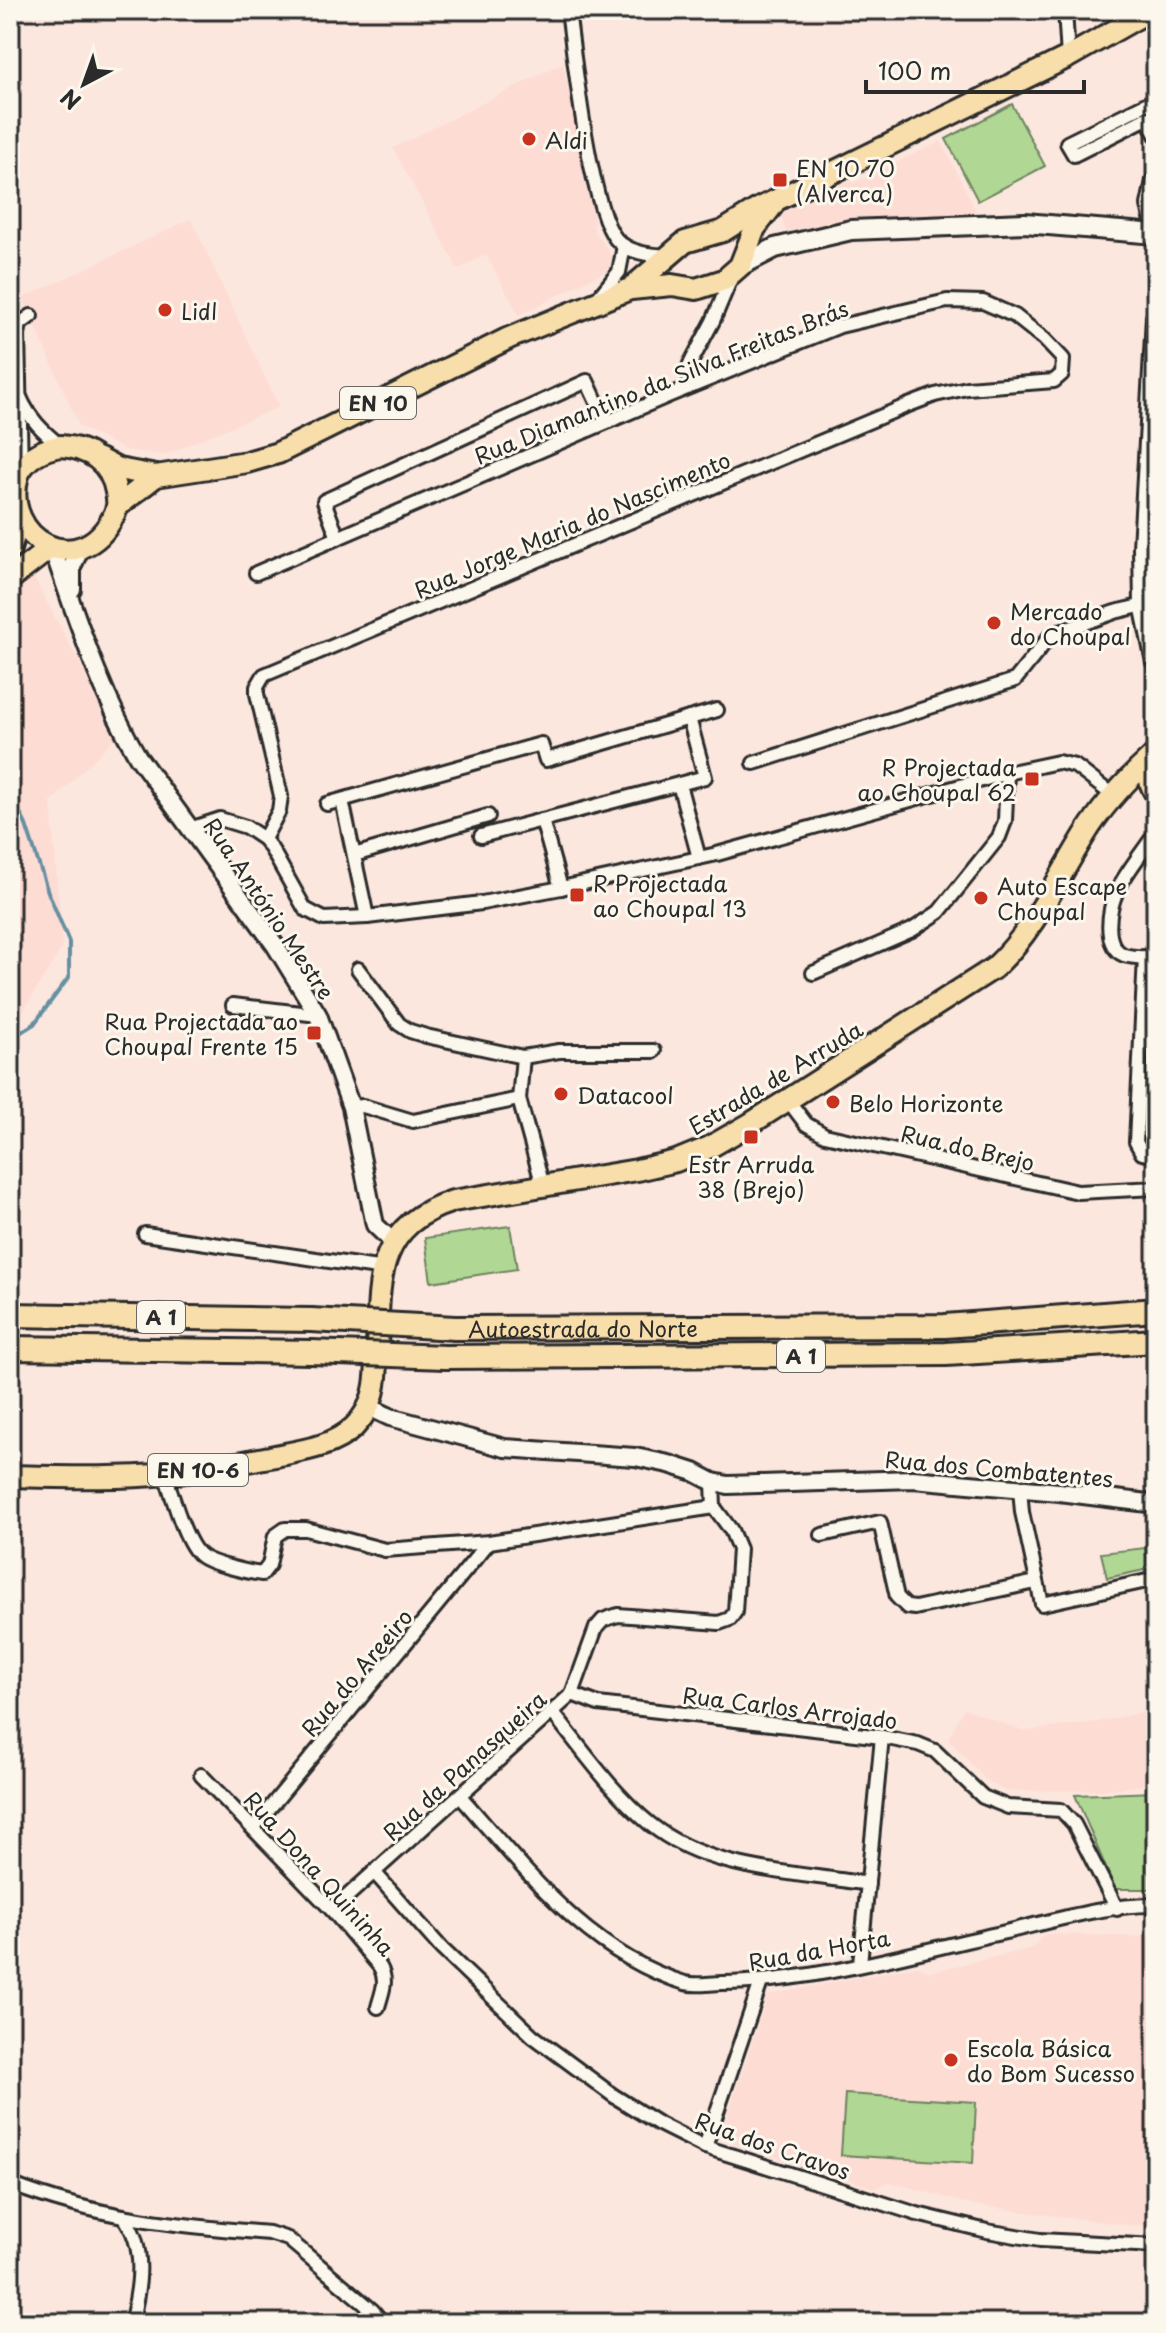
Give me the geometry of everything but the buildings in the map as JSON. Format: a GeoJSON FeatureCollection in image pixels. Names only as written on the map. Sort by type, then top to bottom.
{"type":"FeatureCollection","features":[{"type":"Feature","properties":{"kind":"highway","name":"Autoestrada do Norte"},"geometry":{"type":"LineString","coordinates":[[10,1315],[311,1320],[455,1328],[945,1326],[1156,1310]]}},
{"type":"Feature","properties":{"kind":"highway","name":"Autoestrada do Norte"},"geometry":{"type":"LineString","coordinates":[[10,1348],[445,1357],[946,1354],[1156,1341]]}},
{"type":"Feature","properties":{"kind":"main road"},"geometry":{"type":"LineString","coordinates":[[630,289],[685,242],[723,231],[758,209],[1068,57],[1153,11]]}},
{"type":"Feature","properties":{"kind":"main road"},"geometry":{"type":"LineString","coordinates":[[1156,181],[1151,205],[1156,225]]}},
{"type":"Feature","properties":{"kind":"main road"},"geometry":{"type":"LineString","coordinates":[[740,263],[755,228],[776,202]]}},
{"type":"Feature","properties":{"kind":"main road"},"geometry":{"type":"LineString","coordinates":[[665,259],[666,279],[672,285],[696,289],[715,284],[740,263],[775,248],[851,230],[1025,223],[1156,234]]}},
{"type":"Feature","properties":{"kind":"main road"},"geometry":{"type":"LineString","coordinates":[[723,231],[738,234],[740,263]]}},
{"type":"Feature","properties":{"kind":"main road","name":"EN 10"},"geometry":{"type":"LineString","coordinates":[[61,446],[88,451],[118,469],[156,476],[247,462],[278,453],[509,338],[630,289],[672,285]]}},
{"type":"Feature","properties":{"kind":"main road"},"geometry":{"type":"LineString","coordinates":[[1156,318],[1143,547],[1156,662]]}},
{"type":"Feature","properties":{"kind":"main road"},"geometry":{"type":"LineString","coordinates":[[61,446],[38,453],[21,469],[12,496],[18,523],[26,534],[51,549],[80,549]]}},
{"type":"Feature","properties":{"kind":"main road"},"geometry":{"type":"LineString","coordinates":[[99,459],[115,484],[118,506]]}},
{"type":"Feature","properties":{"kind":"main road","name":"EN 10"},"geometry":{"type":"LineString","coordinates":[[80,549],[107,530],[118,506],[156,476]]}},
{"type":"Feature","properties":{"kind":"main road"},"geometry":{"type":"LineString","coordinates":[[10,549],[18,523]]}},
{"type":"Feature","properties":{"kind":"main road"},"geometry":{"type":"LineString","coordinates":[[10,579],[51,549]]}},
{"type":"Feature","properties":{"kind":"main road"},"geometry":{"type":"LineString","coordinates":[[1115,797],[1131,793],[1156,796],[1149,776],[1155,755]]}},
{"type":"Feature","properties":{"kind":"main road","name":"Estrada de Arruda"},"geometry":{"type":"LineString","coordinates":[[369,1407],[376,1383],[384,1269],[393,1242],[414,1219],[439,1205],[477,1196],[676,1161],[710,1147],[787,1099],[994,968],[1020,942],[1033,923],[1092,823],[1135,772],[1155,755]]}},
{"type":"Feature","properties":{"kind":"main road","name":"EN 10-6"},"geometry":{"type":"LineString","coordinates":[[10,1476],[165,1474],[264,1458],[330,1443],[356,1426],[369,1407]]}},
{"type":"Feature","properties":{"kind":"street"},"geometry":{"type":"LineString","coordinates":[[568,10],[598,194],[610,231],[624,246],[665,259]]}},
{"type":"Feature","properties":{"kind":"street"},"geometry":{"type":"LineString","coordinates":[[1065,10],[1068,57]]}},
{"type":"Feature","properties":{"kind":"street"},"geometry":{"type":"LineString","coordinates":[[1156,99],[1067,143],[1074,155],[1147,118],[1156,135]]}},
{"type":"Feature","properties":{"kind":"street"},"geometry":{"type":"LineString","coordinates":[[593,304],[616,278],[624,246]]}},
{"type":"Feature","properties":{"kind":"street"},"geometry":{"type":"LineString","coordinates":[[691,386],[690,364],[740,263]]}},
{"type":"Feature","properties":{"kind":"street"},"geometry":{"type":"LineString","coordinates":[[696,289],[707,300],[713,321]]}},
{"type":"Feature","properties":{"kind":"street","name":"Rua Diamantino da Silva Freitas Brás"},"geometry":{"type":"LineString","coordinates":[[256,573],[691,386],[840,326],[947,301],[983,302],[1015,316],[1059,352],[1064,366],[1062,374]]}},
{"type":"Feature","properties":{"kind":"street"},"geometry":{"type":"LineString","coordinates":[[21,469],[18,335],[20,324],[31,316]]}},
{"type":"Feature","properties":{"kind":"street","name":"Rua Jorge Maria do Nascimento"},"geometry":{"type":"LineString","coordinates":[[264,839],[281,804],[257,694],[257,687],[264,675],[935,395],[967,388],[1048,382],[1059,379],[1062,374]]}},
{"type":"Feature","properties":{"kind":"street"},"geometry":{"type":"LineString","coordinates":[[338,538],[324,501],[587,381],[606,422]]}},
{"type":"Feature","properties":{"kind":"street"},"geometry":{"type":"LineString","coordinates":[[18,394],[27,414],[61,446]]}},
{"type":"Feature","properties":{"kind":"street","name":"Rua António Mestre"},"geometry":{"type":"LineString","coordinates":[[51,549],[101,684],[138,757],[275,945],[318,1015],[351,1107],[373,1218],[379,1231],[393,1242]]}},
{"type":"Feature","properties":{"kind":"street","name":"Rua António Mestre"},"geometry":{"type":"LineString","coordinates":[[74,611],[71,575],[80,549]]}},
{"type":"Feature","properties":{"kind":"street"},"geometry":{"type":"LineString","coordinates":[[754,763],[1015,680],[1051,635],[1150,603]]}},
{"type":"Feature","properties":{"kind":"street"},"geometry":{"type":"LineString","coordinates":[[327,804],[541,744],[546,760],[717,710]]}},
{"type":"Feature","properties":{"kind":"street"},"geometry":{"type":"LineString","coordinates":[[481,836],[705,777],[689,718]]}},
{"type":"Feature","properties":{"kind":"street"},"geometry":{"type":"LineString","coordinates":[[190,829],[220,819],[231,820],[264,839],[281,862],[305,909],[324,919],[482,903],[561,888],[699,858],[1007,773],[1058,762],[1069,763],[1115,797]]}},
{"type":"Feature","properties":{"kind":"street"},"geometry":{"type":"LineString","coordinates":[[813,973],[912,930],[939,912],[999,837],[1005,821],[1007,773]]}},
{"type":"Feature","properties":{"kind":"street"},"geometry":{"type":"LineString","coordinates":[[679,784],[699,858]]}},
{"type":"Feature","properties":{"kind":"street"},"geometry":{"type":"LineString","coordinates":[[342,800],[367,917]]}},
{"type":"Feature","properties":{"kind":"street"},"geometry":{"type":"LineString","coordinates":[[354,855],[488,816]]}},
{"type":"Feature","properties":{"kind":"street"},"geometry":{"type":"LineString","coordinates":[[542,820],[561,888]]}},
{"type":"Feature","properties":{"kind":"street"},"geometry":{"type":"LineString","coordinates":[[1156,832],[1118,891],[1111,916],[1110,936],[1114,947],[1124,955],[1150,958],[1136,1142],[1142,1153],[1156,1156]]}},
{"type":"Feature","properties":{"kind":"street"},"geometry":{"type":"LineString","coordinates":[[358,969],[404,1028],[426,1036],[523,1057],[559,1051],[654,1051]]}},
{"type":"Feature","properties":{"kind":"street"},"geometry":{"type":"LineString","coordinates":[[233,1005],[318,1015]]}},
{"type":"Feature","properties":{"kind":"street"},"geometry":{"type":"LineString","coordinates":[[523,1057],[519,1099],[543,1186]]}},
{"type":"Feature","properties":{"kind":"street"},"geometry":{"type":"LineString","coordinates":[[351,1107],[363,1106],[413,1121],[519,1099]]}},
{"type":"Feature","properties":{"kind":"street","name":"Rua do Brejo"},"geometry":{"type":"LineString","coordinates":[[787,1099],[806,1124],[825,1135],[1078,1192],[1156,1188]]}},
{"type":"Feature","properties":{"kind":"street"},"geometry":{"type":"LineString","coordinates":[[145,1234],[384,1269]]}},
{"type":"Feature","properties":{"kind":"street","name":"Rua dos Combatentes"},"geometry":{"type":"LineString","coordinates":[[369,1407],[390,1417],[505,1448],[635,1457],[669,1464],[728,1485],[913,1479],[1156,1504]]}},
{"type":"Feature","properties":{"kind":"street"},"geometry":{"type":"LineString","coordinates":[[165,1474],[189,1539],[198,1554],[262,1574],[267,1570],[273,1541],[285,1529],[306,1529],[385,1550],[489,1542],[714,1507],[713,1482]]}},
{"type":"Feature","properties":{"kind":"street"},"geometry":{"type":"LineString","coordinates":[[1020,1488],[1022,1512],[1042,1604],[1156,1579]]}},
{"type":"Feature","properties":{"kind":"street","name":"Rua da Panasqueira"},"geometry":{"type":"LineString","coordinates":[[332,1910],[572,1694],[593,1633],[608,1617],[618,1615],[719,1623],[730,1619],[735,1612],[739,1549],[731,1530],[714,1507]]}},
{"type":"Feature","properties":{"kind":"street"},"geometry":{"type":"LineString","coordinates":[[822,1535],[880,1522],[897,1597],[907,1607],[915,1608],[1036,1582]]}},
{"type":"Feature","properties":{"kind":"street","name":"Rua do Areeiro"},"geometry":{"type":"LineString","coordinates":[[254,1827],[489,1542]]}},
{"type":"Feature","properties":{"kind":"street","name":"Rua Carlos Arrojado"},"geometry":{"type":"LineString","coordinates":[[572,1694],[598,1704],[882,1737],[918,1744],[935,1751],[983,1797],[1008,1807],[1061,1810],[1074,1824],[1117,1909]]}},
{"type":"Feature","properties":{"kind":"street"},"geometry":{"type":"LineString","coordinates":[[552,1712],[613,1786],[650,1824],[694,1850],[748,1867],[868,1884]]}},
{"type":"Feature","properties":{"kind":"street"},"geometry":{"type":"LineString","coordinates":[[860,1964],[882,1737]]}},
{"type":"Feature","properties":{"kind":"street","name":"Rua Dona Quininha"},"geometry":{"type":"LineString","coordinates":[[201,1775],[332,1910],[385,1975],[378,2007]]}},
{"type":"Feature","properties":{"kind":"street","name":"Rua da Horta"},"geometry":{"type":"LineString","coordinates":[[460,1796],[567,1914],[623,1956],[688,1984],[761,1982],[1117,1909],[1156,1905]]}},
{"type":"Feature","properties":{"kind":"street","name":"Rua dos Cravos"},"geometry":{"type":"LineString","coordinates":[[374,1872],[442,1949],[533,2036],[614,2096],[659,2124],[705,2147],[917,2214],[987,2231],[1040,2240],[1156,2246]]}},
{"type":"Feature","properties":{"kind":"street"},"geometry":{"type":"LineString","coordinates":[[705,2147],[761,1982]]}},
{"type":"Feature","properties":{"kind":"street"},"geometry":{"type":"LineString","coordinates":[[10,2184],[55,2202],[153,2223],[269,2233],[288,2239],[372,2310],[383,2323]]}},
{"type":"Feature","properties":{"kind":"street"},"geometry":{"type":"LineString","coordinates":[[123,2216],[134,2230],[140,2270],[131,2323]]}},
{"type":"Feature","properties":{"kind":"shaded area"},"geometry":{"type":"Polygon","coordinates":[[[563,63],[593,205],[594,231],[609,250],[612,261],[609,269],[519,315],[486,255],[458,269],[393,148],[563,63]]]}},
{"type":"Feature","properties":{"kind":"shaded area"},"geometry":{"type":"Polygon","coordinates":[[[941,141],[979,216],[821,225],[786,231],[780,214],[941,141]]]}},
{"type":"Feature","properties":{"kind":"shaded area"},"geometry":{"type":"Polygon","coordinates":[[[191,219],[279,407],[164,455],[125,450],[79,426],[23,298],[191,219]]]}},
{"type":"Feature","properties":{"kind":"shaded area"},"geometry":{"type":"Polygon","coordinates":[[[10,533],[118,735],[51,802],[62,948],[23,1011],[10,1013],[10,533]]]}},
{"type":"Feature","properties":{"kind":"shaded area"},"geometry":{"type":"Polygon","coordinates":[[[964,1708],[1023,1731],[1098,1722],[1156,1709],[1156,1784],[1102,1790],[1005,1791],[986,1780],[948,1739],[964,1708]]]}},
{"type":"Feature","properties":{"kind":"shaded area","name":"Escola Básica do Bom Sucesso"},"geometry":{"type":"Polygon","coordinates":[[[1044,1934],[1156,1937],[1156,2225],[1128,2225],[973,2205],[890,2182],[875,2188],[734,2144],[724,2125],[768,1995],[917,1966],[930,1972],[1032,1948],[1044,1934]]]}},
{"type":"Feature","properties":{"kind":"green space"},"geometry":{"type":"Polygon","coordinates":[[[1012,104],[1045,166],[978,201],[946,139],[1012,104]]]}},
{"type":"Feature","properties":{"kind":"green space"},"geometry":{"type":"Polygon","coordinates":[[[510,1226],[517,1269],[431,1282],[425,1238],[510,1226]]]}},
{"type":"Feature","properties":{"kind":"green space"},"geometry":{"type":"Polygon","coordinates":[[[1145,1548],[1149,1569],[1107,1578],[1101,1553],[1145,1548]]]}},
{"type":"Feature","properties":{"kind":"green space"},"geometry":{"type":"Polygon","coordinates":[[[1156,1792],[1156,1889],[1115,1889],[1075,1795],[1156,1792]]]}},
{"type":"Feature","properties":{"kind":"green space"},"geometry":{"type":"Polygon","coordinates":[[[845,2094],[976,2102],[973,2163],[841,2155],[845,2094]]]}},
{"type":"Feature","properties":{"kind":"waterway"},"geometry":{"type":"LineString","coordinates":[[10,793],[26,825],[48,892],[69,942],[69,977],[34,1024],[10,1039]]}},
{"type":"Feature","properties":{"kind":"place","name":"Aldi"},"geometry":{"type":"Point","coordinates":[529,139]}},
{"type":"Feature","properties":{"kind":"place","name":"EN 10 70 (Alverca)"},"geometry":{"type":"Point","coordinates":[780,180]}},
{"type":"Feature","properties":{"kind":"place","name":"Lidl"},"geometry":{"type":"Point","coordinates":[165,310]}},
{"type":"Feature","properties":{"kind":"place","name":"Mercado do Choupal"},"geometry":{"type":"Point","coordinates":[994,623]}},
{"type":"Feature","properties":{"kind":"place","name":"R Projectada ao Choupal 62"},"geometry":{"type":"Point","coordinates":[1032,779]}},
{"type":"Feature","properties":{"kind":"place","name":"R Projectada ao Choupal 13"},"geometry":{"type":"Point","coordinates":[577,895]}},
{"type":"Feature","properties":{"kind":"place","name":"Auto Escape Choupal"},"geometry":{"type":"Point","coordinates":[981,898]}},
{"type":"Feature","properties":{"kind":"place","name":"Rua Projectada ao Choupal Frente 15"},"geometry":{"type":"Point","coordinates":[314,1033]}},
{"type":"Feature","properties":{"kind":"place","name":"Datacool"},"geometry":{"type":"Point","coordinates":[561,1094]}},
{"type":"Feature","properties":{"kind":"place","name":"Belo Horizonte"},"geometry":{"type":"Point","coordinates":[833,1102]}},
{"type":"Feature","properties":{"kind":"place","name":"Estr Arruda 38 (Brejo)"},"geometry":{"type":"Point","coordinates":[751,1137]}},
{"type":"Feature","properties":{"kind":"place","name":"Escola Básica do Bom Sucesso"},"geometry":{"type":"Point","coordinates":[951,2060]}}]}
